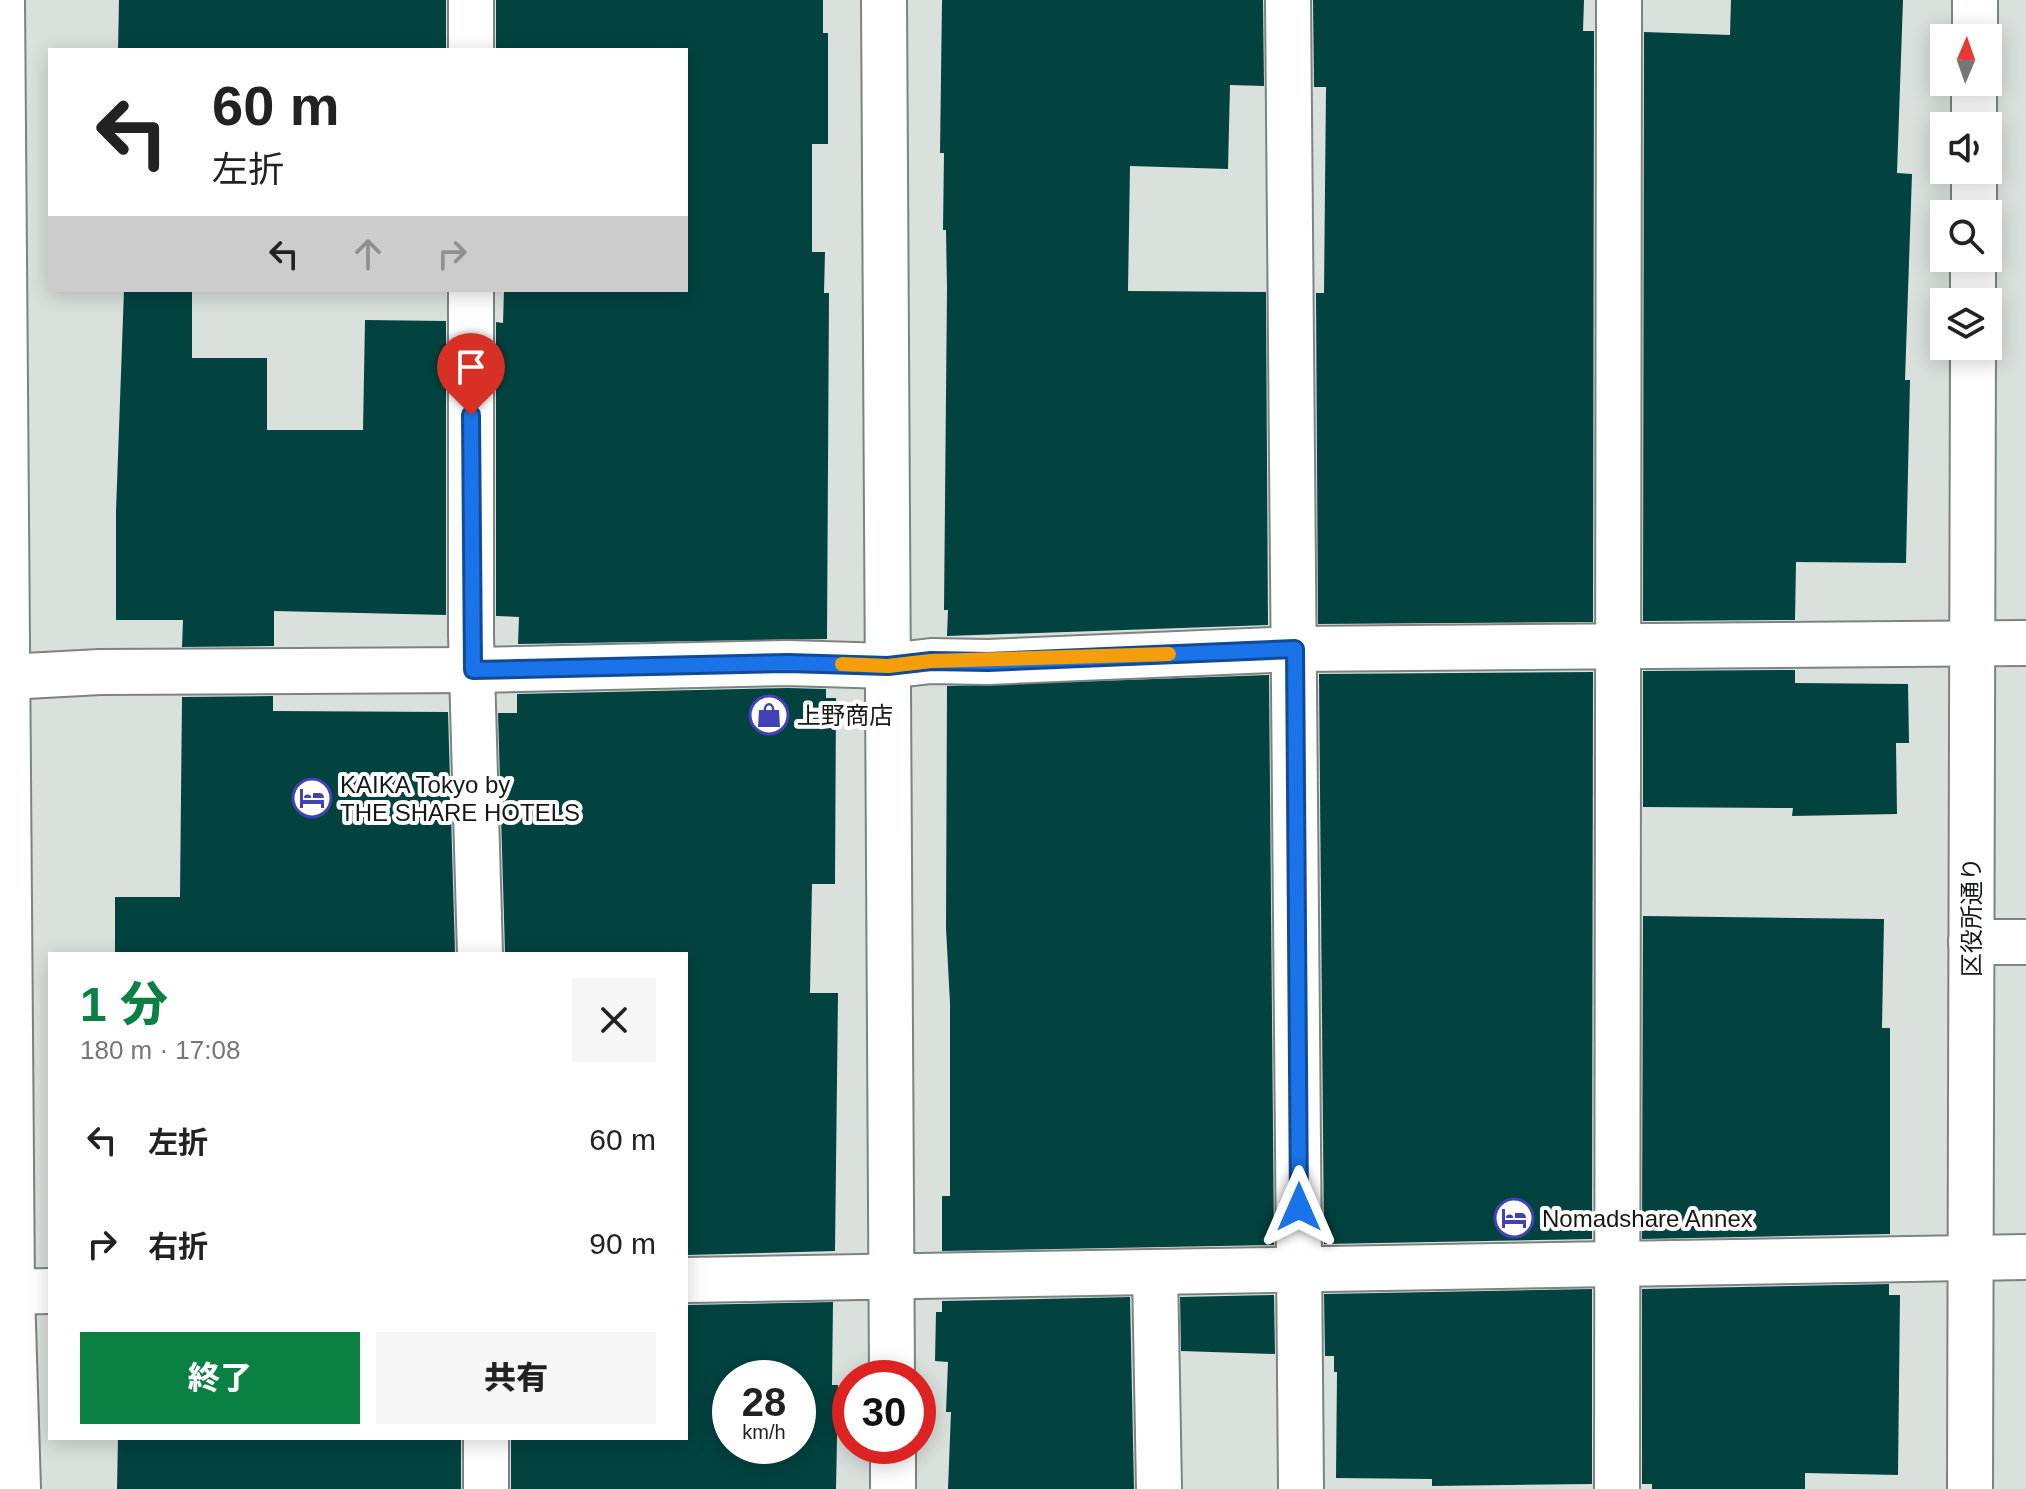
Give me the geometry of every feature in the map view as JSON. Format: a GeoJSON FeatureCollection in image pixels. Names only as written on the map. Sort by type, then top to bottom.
{"type":"FeatureCollection","features":[{"type":"Feature","properties":{"kind":"street"},"geometry":{"type":"LineString","coordinates":[[2,0],[7,677],[4,863],[21,1291],[18,1489]]}},
{"type":"Feature","properties":{"kind":"street"},"geometry":{"type":"LineString","coordinates":[[471,0],[471,48]]}},
{"type":"Feature","properties":{"kind":"street"},"geometry":{"type":"LineString","coordinates":[[884,0],[892,1360]]}},
{"type":"Feature","properties":{"kind":"street"},"geometry":{"type":"LineString","coordinates":[[1288,0],[1301,1489]]}},
{"type":"Feature","properties":{"kind":"street"},"geometry":{"type":"LineString","coordinates":[[1617,1489],[1619,0]]}},
{"type":"Feature","properties":{"kind":"street"},"geometry":{"type":"LineString","coordinates":[[1975,0],[1975,24]]}},
{"type":"Feature","properties":{"kind":"street"},"geometry":{"type":"LineString","coordinates":[[471,292],[473,670],[480,952]]}},
{"type":"Feature","properties":{"kind":"street","name":"区役所通り"},"geometry":{"type":"LineString","coordinates":[[1970,1489],[1971,699],[1975,645],[1971,591],[1973,360]]}},
{"type":"Feature","properties":{"kind":"street"},"geometry":{"type":"LineString","coordinates":[[7,677],[100,672],[473,670],[788,663],[888,666],[931,661],[988,662],[1295,649],[2026,643]]}},
{"type":"Feature","properties":{"kind":"street"},"geometry":{"type":"LineString","coordinates":[[1971,942],[2026,942]]}},
{"type":"Feature","properties":{"kind":"street"},"geometry":{"type":"LineString","coordinates":[[688,1280],[2026,1257]]}},
{"type":"Feature","properties":{"kind":"street"},"geometry":{"type":"LineString","coordinates":[[1155,1272],[1159,1489]]}},
{"type":"Feature","properties":{"kind":"street"},"geometry":{"type":"LineString","coordinates":[[486,1440],[486,1489]]}},
{"type":"Feature","properties":{"kind":"street"},"geometry":{"type":"LineString","coordinates":[[893,1464],[893,1489]]}},
{"type":"Feature","properties":{"kind":"building"},"geometry":{"type":"Polygon","coordinates":[[[119,0],[446,0],[446,48],[118,48],[119,0]]]}},
{"type":"Feature","properties":{"kind":"building"},"geometry":{"type":"Polygon","coordinates":[[[496,0],[823,0],[823,33],[828,33],[828,144],[812,144],[812,252],[825,252],[824,293],[829,293],[827,639],[518,644],[519,617],[496,616],[496,322],[503,323],[504,292],[688,292],[688,48],[496,48],[496,0]]]}},
{"type":"Feature","properties":{"kind":"building"},"geometry":{"type":"Polygon","coordinates":[[[942,0],[1263,0],[1264,86],[1230,85],[1228,169],[1130,166],[1128,291],[1266,292],[1268,625],[947,636],[948,610],[944,610],[947,289],[946,230],[943,230],[944,153],[940,153],[942,0]]]}},
{"type":"Feature","properties":{"kind":"building"},"geometry":{"type":"Polygon","coordinates":[[[1313,0],[1584,0],[1583,31],[1594,31],[1593,622],[1318,624],[1316,293],[1324,293],[1326,87],[1314,87],[1313,0]]]}},
{"type":"Feature","properties":{"kind":"building"},"geometry":{"type":"Polygon","coordinates":[[[1731,0],[1903,0],[1897,173],[1912,174],[1905,380],[1910,380],[1906,563],[1796,562],[1795,620],[1643,621],[1644,32],[1730,35],[1731,0]]]}},
{"type":"Feature","properties":{"kind":"building"},"geometry":{"type":"Polygon","coordinates":[[[124,292],[192,292],[192,358],[267,358],[267,430],[363,430],[365,320],[446,321],[446,615],[274,611],[274,646],[182,647],[183,620],[116,620],[116,511],[124,292]]]}},
{"type":"Feature","properties":{"kind":"building"},"geometry":{"type":"Polygon","coordinates":[[[1795,670],[1795,683],[1908,684],[1909,743],[1896,743],[1897,814],[1792,816],[1793,808],[1643,807],[1643,671],[1795,670]]]}},
{"type":"Feature","properties":{"kind":"building"},"geometry":{"type":"Polygon","coordinates":[[[1593,672],[1592,1239],[1324,1244],[1319,674],[1593,672]]]}},
{"type":"Feature","properties":{"kind":"building"},"geometry":{"type":"Polygon","coordinates":[[[1269,675],[1274,1245],[942,1251],[942,1196],[950,1196],[950,1003],[946,928],[947,686],[1269,675]]]}},
{"type":"Feature","properties":{"kind":"building"},"geometry":{"type":"Polygon","coordinates":[[[788,688],[826,689],[826,698],[836,698],[835,884],[812,884],[810,993],[838,993],[835,1251],[688,1255],[688,952],[505,952],[498,713],[517,713],[517,694],[788,688]]]}},
{"type":"Feature","properties":{"kind":"building","name":"KAIKA Tokyo by THE SHARE HOTELS"},"geometry":{"type":"Polygon","coordinates":[[[273,696],[273,711],[448,712],[455,952],[115,952],[115,897],[180,897],[182,697],[273,696]]]}},
{"type":"Feature","properties":{"kind":"building"},"geometry":{"type":"Polygon","coordinates":[[[1643,916],[1884,919],[1882,1028],[1890,1028],[1890,1234],[1642,1239],[1643,916]]]}},
{"type":"Feature","properties":{"kind":"building"},"geometry":{"type":"Polygon","coordinates":[[[1889,1284],[1889,1295],[1900,1295],[1898,1475],[1805,1473],[1805,1489],[1652,1489],[1652,1484],[1642,1484],[1642,1289],[1889,1284]]]}},
{"type":"Feature","properties":{"kind":"building"},"geometry":{"type":"Polygon","coordinates":[[[1592,1289],[1592,1484],[1432,1486],[1432,1479],[1336,1478],[1337,1372],[1334,1372],[1334,1356],[1325,1356],[1324,1294],[1592,1289]]]}},
{"type":"Feature","properties":{"kind":"building"},"geometry":{"type":"Polygon","coordinates":[[[1274,1295],[1275,1354],[1181,1351],[1180,1297],[1274,1295]]]}},
{"type":"Feature","properties":{"kind":"building"},"geometry":{"type":"Polygon","coordinates":[[[1130,1297],[1134,1489],[948,1489],[951,1412],[946,1412],[948,1362],[935,1360],[936,1312],[942,1312],[942,1301],[1130,1297]]]}},
{"type":"Feature","properties":{"kind":"building"},"geometry":{"type":"Polygon","coordinates":[[[833,1302],[832,1464],[836,1464],[836,1489],[511,1489],[511,1440],[688,1440],[688,1305],[833,1302]]]}},
{"type":"Feature","properties":{"kind":"building"},"geometry":{"type":"Polygon","coordinates":[[[118,1440],[461,1440],[461,1489],[117,1489],[118,1440]]]}},
{"type":"Feature","properties":{"kind":"slow traffic"},"geometry":{"type":"LineString","coordinates":[[842,664],[888,666],[931,661],[988,662],[1169,654]]}},
{"type":"Feature","properties":{"kind":"place","name":"上野商店"},"geometry":{"type":"Point","coordinates":[769,715]}},
{"type":"Feature","properties":{"kind":"place","name":"KAIKA Tokyo by THE SHARE HOTELS"},"geometry":{"type":"Point","coordinates":[312,798]}},
{"type":"Feature","properties":{"kind":"place","name":"Nomadshare Annex"},"geometry":{"type":"Point","coordinates":[1514,1218]}},
{"type":"Feature","properties":{"kind":"route"},"geometry":{"type":"LineString","coordinates":[[471,415],[473,670],[788,663],[888,666],[931,661],[988,662],[1295,649],[1299,1207]]}}]}
